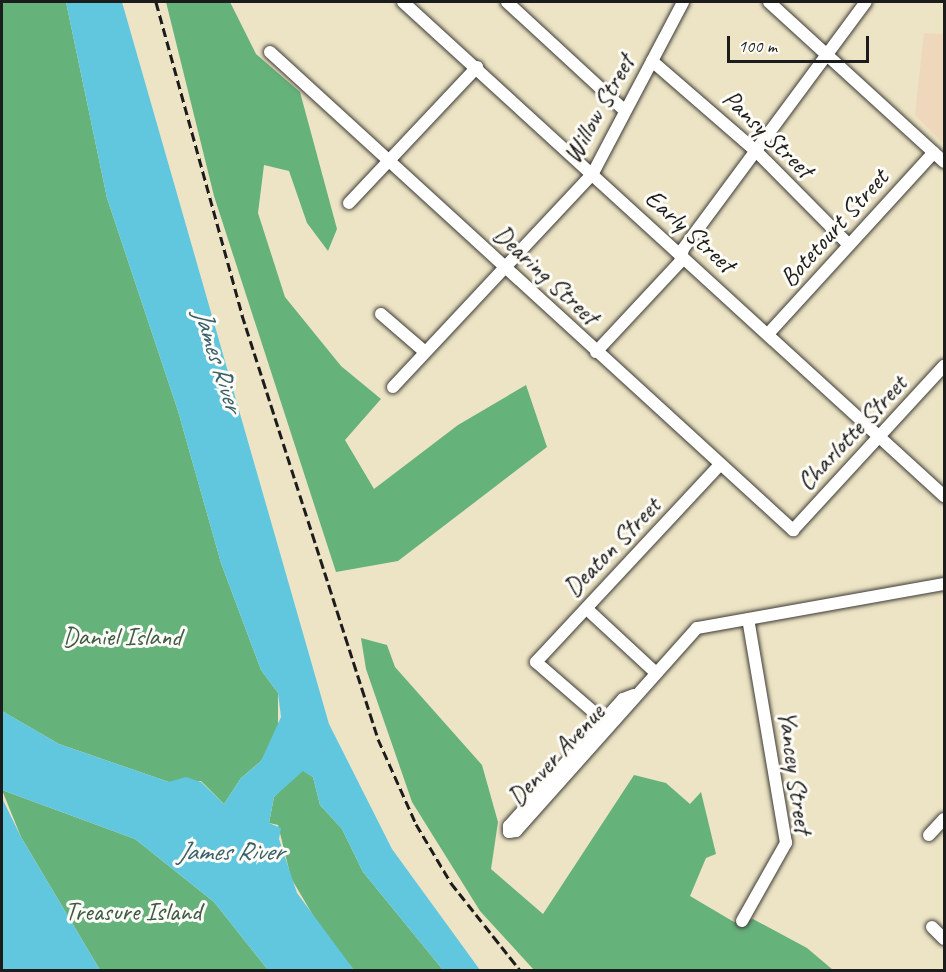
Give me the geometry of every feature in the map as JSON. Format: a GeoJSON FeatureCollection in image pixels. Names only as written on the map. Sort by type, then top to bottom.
{"type":"FeatureCollection","features":[{"type":"Feature","properties":{"kind":"street","name":"Early Street"},"geometry":{"type":"LineString","coordinates":[[403,2],[477,67],[945,496]]}},
{"type":"Feature","properties":{"kind":"street"},"geometry":{"type":"LineString","coordinates":[[507,2],[625,111]]}},
{"type":"Feature","properties":{"kind":"street","name":"Willow Street"},"geometry":{"type":"LineString","coordinates":[[393,387],[593,173],[683,2]]}},
{"type":"Feature","properties":{"kind":"street"},"geometry":{"type":"LineString","coordinates":[[769,2],[945,162]]}},
{"type":"Feature","properties":{"kind":"street"},"geometry":{"type":"LineString","coordinates":[[596,352],[682,254],[866,2]]}},
{"type":"Feature","properties":{"kind":"street","name":"Dearing Street"},"geometry":{"type":"LineString","coordinates":[[270,52],[793,530]]}},
{"type":"Feature","properties":{"kind":"street","name":"Pansy Street"},"geometry":{"type":"LineString","coordinates":[[652,61],[756,151],[849,245]]}},
{"type":"Feature","properties":{"kind":"street"},"geometry":{"type":"LineString","coordinates":[[349,203],[477,67]]}},
{"type":"Feature","properties":{"kind":"street","name":"Botetourt Street"},"geometry":{"type":"LineString","coordinates":[[768,334],[934,152]]}},
{"type":"Feature","properties":{"kind":"street"},"geometry":{"type":"LineString","coordinates":[[381,314],[425,352]]}},
{"type":"Feature","properties":{"kind":"street","name":"Charlotte Street"},"geometry":{"type":"LineString","coordinates":[[793,530],[945,366]]}},
{"type":"Feature","properties":{"kind":"street","name":"Deaton Street"},"geometry":{"type":"LineString","coordinates":[[604,721],[536,662],[588,610],[720,465]]}},
{"type":"Feature","properties":{"kind":"street","name":"Denver Avenue"},"geometry":{"type":"LineString","coordinates":[[634,695],[631,707],[516,831],[509,832],[509,826],[604,721],[634,695],[697,628],[945,584]]}},
{"type":"Feature","properties":{"kind":"street"},"geometry":{"type":"LineString","coordinates":[[588,610],[655,672]]}},
{"type":"Feature","properties":{"kind":"street","name":"Yancey Street"},"geometry":{"type":"LineString","coordinates":[[742,921],[786,843],[748,619]]}},
{"type":"Feature","properties":{"kind":"street"},"geometry":{"type":"LineString","coordinates":[[928,835],[945,819]]}},
{"type":"Feature","properties":{"kind":"street"},"geometry":{"type":"LineString","coordinates":[[933,927],[945,939]]}},
{"type":"Feature","properties":{"kind":"shaded area"},"geometry":{"type":"Polygon","coordinates":[[[924,33],[944,34],[944,144],[915,115],[924,33]]]}},
{"type":"Feature","properties":{"kind":"green space","name":"Daniel Island"},"geometry":{"type":"Polygon","coordinates":[[[2,2],[66,2],[107,198],[178,411],[221,563],[261,670],[278,693],[278,731],[261,761],[241,778],[224,804],[201,781],[169,782],[59,744],[2,711],[2,2]]]}},
{"type":"Feature","properties":{"kind":"green space"},"geometry":{"type":"Polygon","coordinates":[[[166,2],[230,2],[256,54],[300,92],[337,229],[328,251],[307,223],[289,171],[264,165],[258,213],[285,297],[341,366],[381,399],[345,440],[374,489],[458,425],[526,385],[547,447],[398,561],[336,572],[214,196],[166,2]]]}},
{"type":"Feature","properties":{"kind":"green space"},"geometry":{"type":"Polygon","coordinates":[[[361,638],[387,645],[395,667],[482,765],[498,822],[491,869],[543,914],[634,775],[666,783],[690,804],[701,792],[716,854],[706,858],[690,896],[734,922],[753,919],[807,948],[833,970],[534,970],[480,911],[412,802],[366,669],[361,638]]]}},
{"type":"Feature","properties":{"kind":"green space"},"geometry":{"type":"Polygon","coordinates":[[[302,770],[313,777],[320,805],[342,829],[363,872],[443,970],[354,970],[324,934],[291,878],[278,825],[269,823],[274,797],[302,770]]]}},
{"type":"Feature","properties":{"kind":"green space","name":"Treasure Island"},"geometry":{"type":"Polygon","coordinates":[[[2,790],[135,839],[214,902],[268,970],[100,970],[21,837],[2,790]]]}},
{"type":"Feature","properties":{"kind":"water","name":"James River"},"geometry":{"type":"Polygon","coordinates":[[[66,2],[122,2],[329,724],[392,849],[480,970],[443,970],[363,872],[342,829],[320,805],[313,777],[303,771],[274,797],[269,823],[281,828],[279,839],[297,893],[354,970],[268,970],[214,902],[135,839],[2,790],[2,711],[59,744],[169,782],[186,777],[201,782],[224,804],[241,778],[261,761],[281,717],[278,693],[261,670],[221,563],[178,411],[107,198],[66,2]]]}},
{"type":"Feature","properties":{"kind":"water"},"geometry":{"type":"Polygon","coordinates":[[[2,798],[21,837],[100,970],[2,970],[2,798]]]}},
{"type":"Feature","properties":{"kind":"railway"},"geometry":{"type":"LineString","coordinates":[[156,2],[242,315],[378,739],[416,824],[451,883],[520,970]]}}]}
